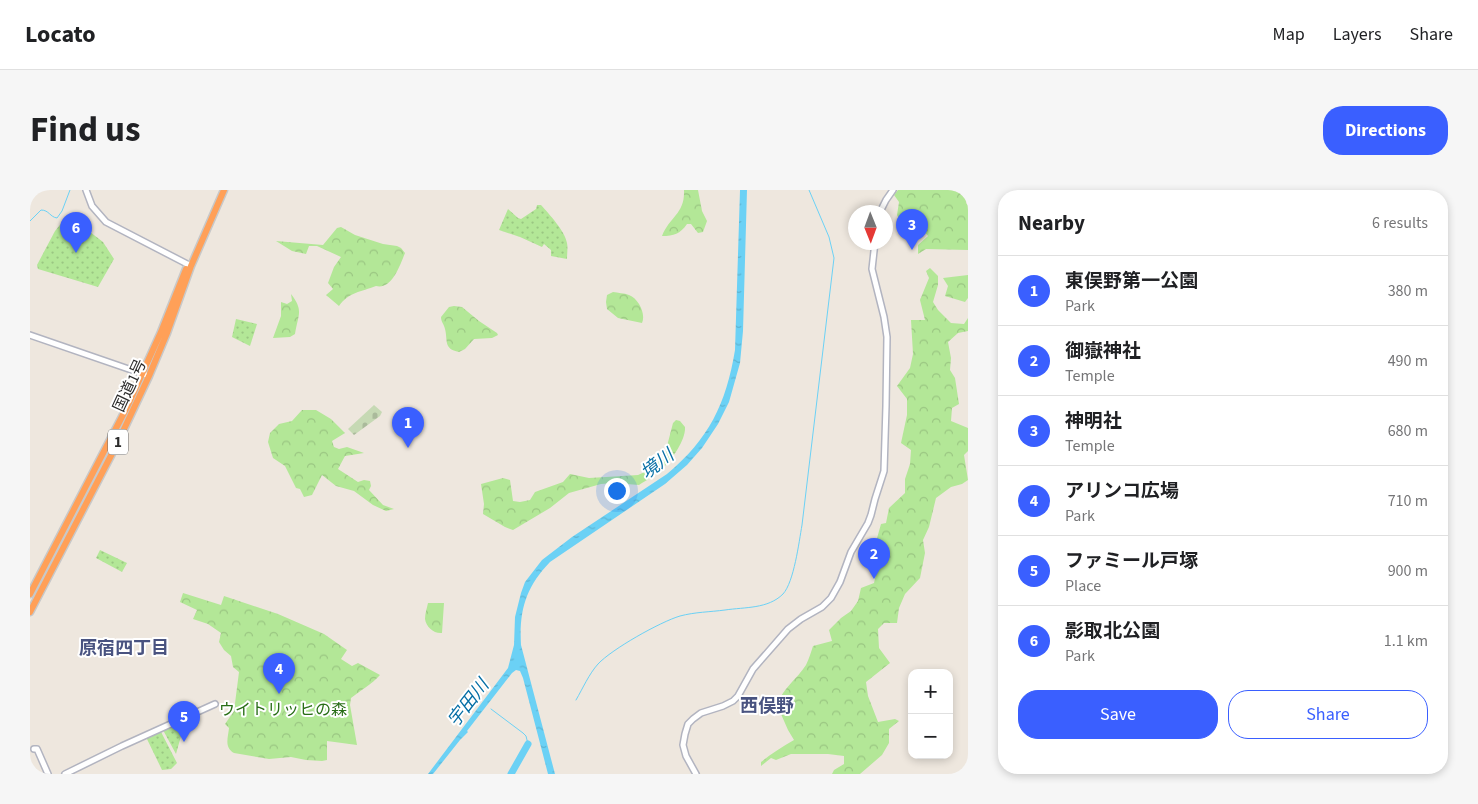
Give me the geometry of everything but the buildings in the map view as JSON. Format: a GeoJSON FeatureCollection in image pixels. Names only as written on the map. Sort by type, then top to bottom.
{"type":"FeatureCollection","features":[{"type":"Feature","properties":{"kind":"highway","name":"国道1号"},"geometry":{"type":"LineString","coordinates":[[30,612],[117,444],[220,190]]}},
{"type":"Feature","properties":{"kind":"highway","name":"国道1号"},"geometry":{"type":"LineString","coordinates":[[190,266],[224,190]]}},
{"type":"Feature","properties":{"kind":"highway","name":"国道1号"},"geometry":{"type":"LineString","coordinates":[[30,594],[146,374]]}},
{"type":"Feature","properties":{"kind":"street"},"geometry":{"type":"LineString","coordinates":[[86,190],[92,206],[106,222],[190,266]]}},
{"type":"Feature","properties":{"kind":"street"},"geometry":{"type":"LineString","coordinates":[[884,205],[893,190]]}},
{"type":"Feature","properties":{"kind":"street"},"geometry":{"type":"LineString","coordinates":[[696,774],[686,756],[683,745],[684,734],[688,724],[701,713],[733,701],[738,696],[753,669],[788,629],[801,618],[822,607],[831,598],[840,582],[851,552],[871,515],[884,471],[887,337],[872,269],[874,250]]}},
{"type":"Feature","properties":{"kind":"street"},"geometry":{"type":"LineString","coordinates":[[30,335],[146,374]]}},
{"type":"Feature","properties":{"kind":"street"},"geometry":{"type":"LineString","coordinates":[[65,774],[215,704]]}},
{"type":"Feature","properties":{"kind":"street"},"geometry":{"type":"LineString","coordinates":[[34,749],[37,750],[48,774]]}},
{"type":"Feature","properties":{"kind":"green space"},"geometry":{"type":"Polygon","coordinates":[[[684,190],[698,190],[702,211],[707,221],[703,232],[698,233],[691,224],[687,224],[676,234],[662,236],[665,229],[680,210],[684,198],[684,190]]]}},
{"type":"Feature","properties":{"kind":"green space"},"geometry":{"type":"Polygon","coordinates":[[[898,190],[968,190],[966,203],[968,205],[968,250],[926,249],[918,254],[918,245],[928,236],[923,230],[904,228],[897,215],[899,202],[894,195],[898,190]]]}},
{"type":"Feature","properties":{"kind":"green space"},"geometry":{"type":"Polygon","coordinates":[[[537,205],[541,205],[566,238],[567,259],[551,256],[551,250],[544,244],[542,247],[499,230],[508,209],[521,219],[536,209],[537,205]]]}},
{"type":"Feature","properties":{"kind":"green space"},"geometry":{"type":"Polygon","coordinates":[[[68,215],[103,242],[114,259],[98,287],[38,269],[37,265],[55,231],[68,215]]]}},
{"type":"Feature","properties":{"kind":"green space"},"geometry":{"type":"Polygon","coordinates":[[[341,227],[355,235],[383,244],[397,246],[405,253],[395,275],[387,284],[356,293],[343,301],[339,306],[326,295],[333,289],[328,283],[334,267],[341,257],[317,246],[309,246],[306,254],[292,251],[276,241],[323,245],[337,228],[341,227]]]}},
{"type":"Feature","properties":{"kind":"green space"},"geometry":{"type":"Polygon","coordinates":[[[930,268],[938,276],[938,285],[933,302],[938,310],[951,323],[964,324],[968,318],[968,331],[958,333],[948,342],[951,358],[950,370],[955,378],[959,404],[952,408],[951,421],[968,428],[968,451],[964,455],[968,480],[951,487],[936,498],[929,527],[923,540],[925,553],[920,578],[905,594],[899,608],[897,623],[884,623],[878,629],[879,648],[890,663],[866,682],[868,696],[878,722],[895,719],[899,721],[889,729],[889,743],[882,755],[860,774],[832,774],[834,770],[844,764],[844,756],[828,754],[791,754],[776,760],[771,758],[761,766],[761,762],[794,740],[777,705],[779,699],[806,665],[813,646],[832,641],[829,630],[851,611],[858,601],[861,588],[874,583],[876,574],[870,563],[881,524],[886,523],[889,508],[905,493],[905,479],[910,464],[911,450],[901,443],[907,415],[907,399],[897,386],[910,368],[913,354],[911,320],[925,320],[920,300],[929,278],[926,271],[930,268]]]}},
{"type":"Feature","properties":{"kind":"green space"},"geometry":{"type":"Polygon","coordinates":[[[968,275],[968,298],[965,302],[945,296],[948,286],[943,278],[968,275]]]}},
{"type":"Feature","properties":{"kind":"green space"},"geometry":{"type":"Polygon","coordinates":[[[613,292],[627,294],[639,303],[643,315],[642,323],[618,318],[607,309],[607,295],[613,292]]]}},
{"type":"Feature","properties":{"kind":"green space"},"geometry":{"type":"Polygon","coordinates":[[[291,294],[299,309],[295,334],[290,337],[273,338],[281,316],[281,302],[287,304],[292,301],[291,294]]]}},
{"type":"Feature","properties":{"kind":"green space"},"geometry":{"type":"Polygon","coordinates":[[[449,307],[462,307],[498,335],[492,338],[474,339],[465,349],[459,352],[450,349],[447,344],[441,317],[449,307]]]}},
{"type":"Feature","properties":{"kind":"green space"},"geometry":{"type":"Polygon","coordinates":[[[236,319],[257,324],[250,346],[232,337],[236,319]]]}},
{"type":"Feature","properties":{"kind":"green space"},"geometry":{"type":"Polygon","coordinates":[[[374,405],[382,412],[380,416],[354,435],[348,429],[374,405]]]}},
{"type":"Feature","properties":{"kind":"green space"},"geometry":{"type":"Polygon","coordinates":[[[302,410],[316,410],[331,419],[345,433],[332,441],[334,447],[339,449],[347,447],[364,453],[345,456],[338,469],[358,482],[370,481],[371,486],[369,490],[383,505],[394,509],[386,511],[373,505],[354,491],[336,486],[322,475],[312,495],[304,497],[300,489],[296,488],[285,466],[273,458],[268,442],[270,433],[279,424],[292,421],[302,410]]]}},
{"type":"Feature","properties":{"kind":"green space"},"geometry":{"type":"Polygon","coordinates":[[[676,420],[680,421],[685,427],[685,432],[678,448],[662,469],[639,485],[601,484],[569,493],[550,508],[513,530],[483,514],[484,504],[481,484],[503,478],[510,480],[513,501],[520,502],[530,500],[535,492],[563,482],[570,474],[589,478],[638,475],[649,470],[666,450],[673,423],[676,420]]]}},
{"type":"Feature","properties":{"kind":"green space"},"geometry":{"type":"Polygon","coordinates":[[[100,550],[127,563],[122,572],[96,558],[100,550]]]}},
{"type":"Feature","properties":{"kind":"green space","name":"ウイトリッヒの森"},"geometry":{"type":"Polygon","coordinates":[[[183,593],[221,605],[224,596],[278,614],[324,634],[347,650],[341,659],[352,666],[358,663],[380,675],[370,685],[351,698],[350,705],[357,745],[327,741],[327,760],[322,761],[291,757],[269,759],[231,751],[227,742],[229,728],[225,724],[234,711],[239,672],[233,667],[231,656],[219,642],[221,633],[208,624],[193,619],[197,610],[180,602],[183,593]]]}},
{"type":"Feature","properties":{"kind":"green space"},"geometry":{"type":"Polygon","coordinates":[[[428,603],[444,603],[442,633],[433,631],[427,625],[425,617],[428,603]]]}},
{"type":"Feature","properties":{"kind":"green space"},"geometry":{"type":"Polygon","coordinates":[[[182,722],[184,725],[176,754],[163,730],[182,722]]]}},
{"type":"Feature","properties":{"kind":"green space"},"geometry":{"type":"Polygon","coordinates":[[[160,730],[177,763],[171,769],[162,770],[146,737],[160,730]]]}},
{"type":"Feature","properties":{"kind":"water"},"geometry":{"type":"Polygon","coordinates":[[[740,190],[747,190],[743,331],[740,363],[729,402],[718,424],[702,448],[687,465],[665,484],[550,562],[535,581],[526,600],[521,621],[521,645],[555,774],[548,774],[523,678],[520,671],[516,670],[433,774],[428,774],[508,668],[514,645],[515,617],[521,593],[525,582],[542,560],[572,537],[667,474],[682,461],[705,434],[721,404],[735,350],[740,190]]]}},
{"type":"Feature","properties":{"kind":"waterway"},"geometry":{"type":"LineString","coordinates":[[30,221],[41,210],[57,218],[62,211],[70,190]]}},
{"type":"Feature","properties":{"kind":"waterway"},"geometry":{"type":"LineString","coordinates":[[576,700],[598,664],[614,651],[649,630],[680,616],[763,605],[777,599],[787,588],[796,561],[802,525],[834,258],[829,237],[809,190]]}},
{"type":"Feature","properties":{"kind":"waterway"},"geometry":{"type":"LineString","coordinates":[[491,709],[523,733],[528,744]]}},
{"type":"Feature","properties":{"kind":"waterway"},"geometry":{"type":"LineString","coordinates":[[511,774],[528,744]]}},
{"type":"Feature","properties":{"kind":"place","name":"神明社"},"geometry":{"type":"Point","coordinates":[912,250]}},
{"type":"Feature","properties":{"kind":"place","name":"影取北公園"},"geometry":{"type":"Point","coordinates":[76,253]}},
{"type":"Feature","properties":{"kind":"place","name":"東俣野第一公園"},"geometry":{"type":"Point","coordinates":[408,448]}},
{"type":"Feature","properties":{"kind":"place","name":"御嶽神社"},"geometry":{"type":"Point","coordinates":[874,579]}},
{"type":"Feature","properties":{"kind":"place","name":"アリンコ広場"},"geometry":{"type":"Point","coordinates":[279,694]}},
{"type":"Feature","properties":{"kind":"place","name":"ファミール戸塚"},"geometry":{"type":"Point","coordinates":[184,742]}},
{"type":"Feature","properties":{"kind":"district","name":"原宿四丁目"},"geometry":{"type":"Point","coordinates":[124,648]}},
{"type":"Feature","properties":{"kind":"district","name":"西俣野"},"geometry":{"type":"Point","coordinates":[767,706]}},
{"type":"Feature","properties":{"kind":"water label","name":"境川"},"geometry":{"type":"Point","coordinates":[657,464]}},
{"type":"Feature","properties":{"kind":"water label","name":"宇田川"},"geometry":{"type":"Point","coordinates":[468,703]}}]}
